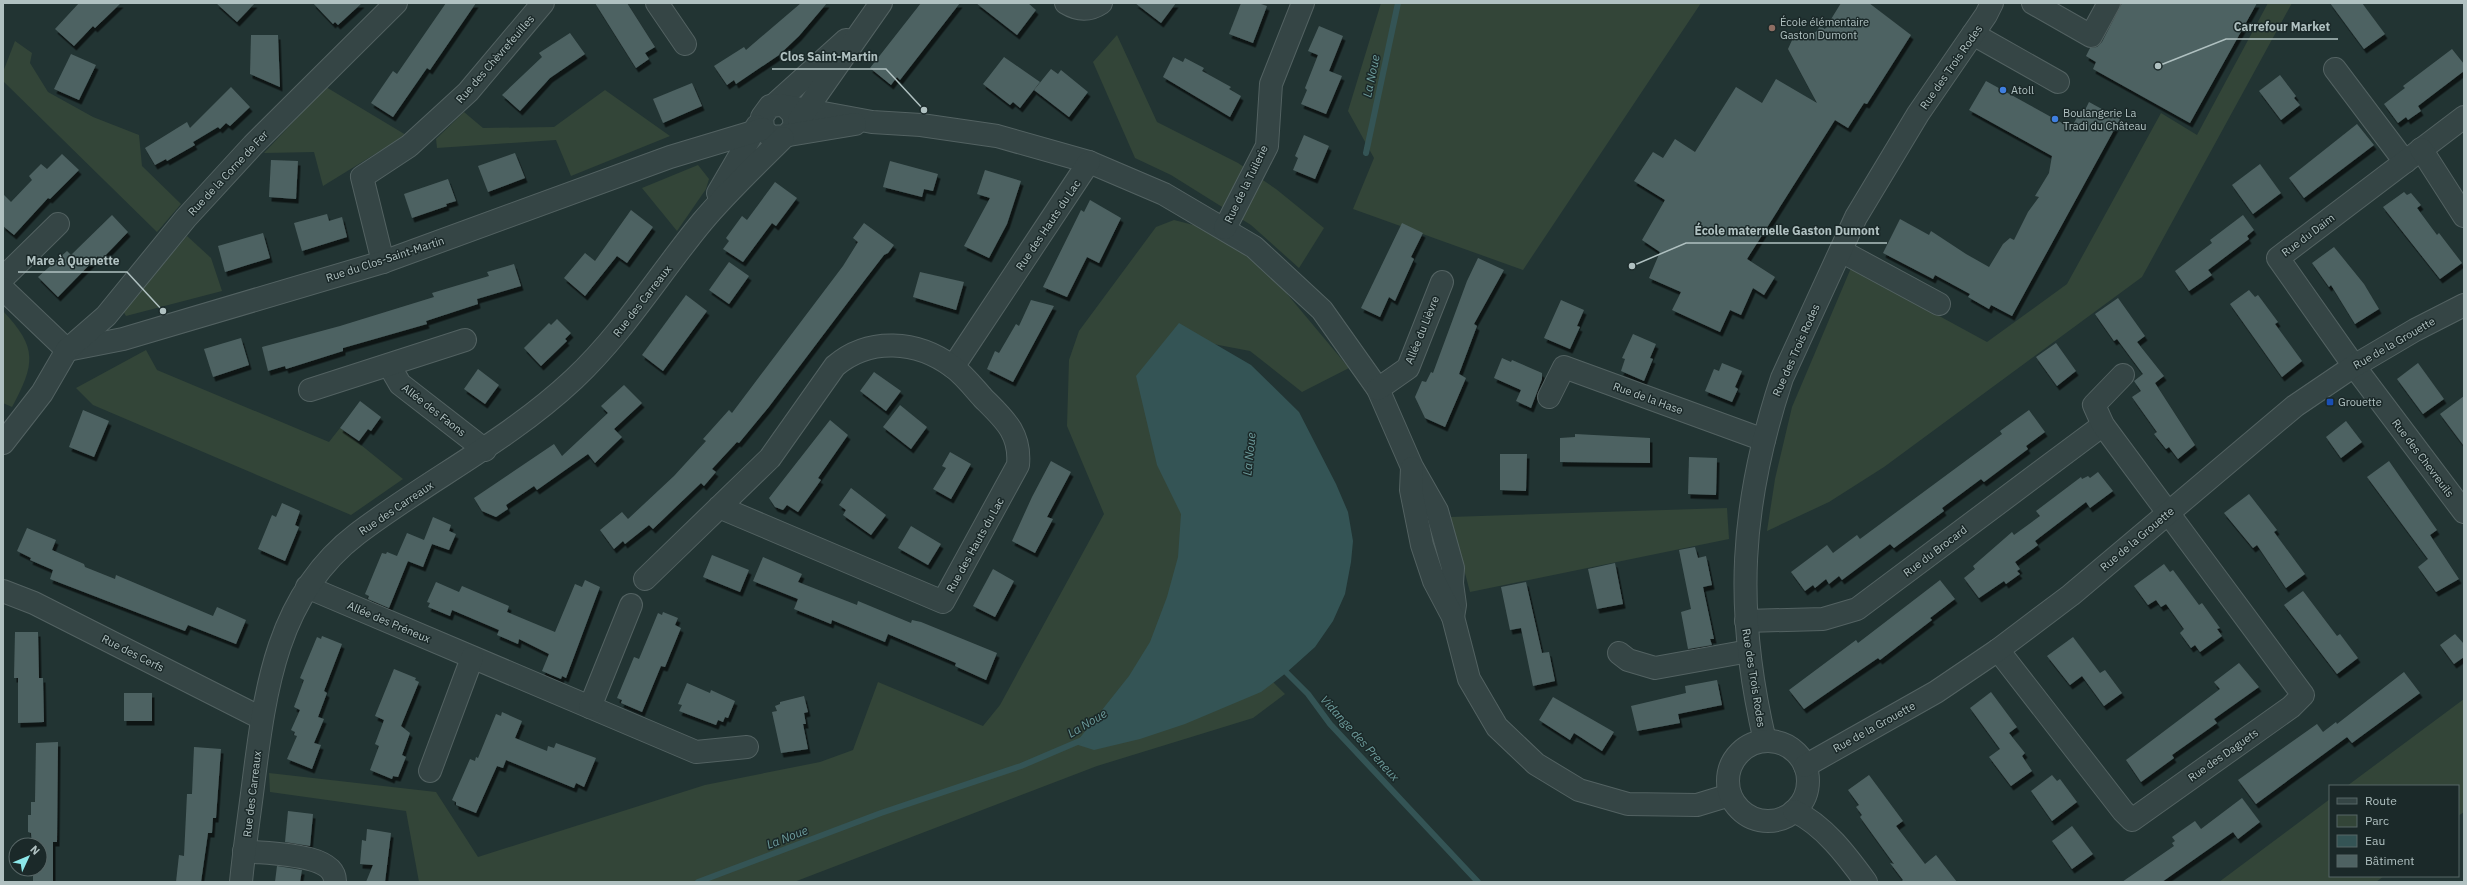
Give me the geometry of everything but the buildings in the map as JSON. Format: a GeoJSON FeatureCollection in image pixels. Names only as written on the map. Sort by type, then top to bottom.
{"type":"FeatureCollection","features":[{"type":"Feature","properties":{"kind":"street","name":"Rue de la Corne de Fer"},"geometry":{"type":"LineString","coordinates":[[3,443],[42,393],[67,350],[106,316],[225,174],[396,3]]}},
{"type":"Feature","properties":{"kind":"street","name":"Rue des Chèvrefeuilles"},"geometry":{"type":"LineString","coordinates":[[383,262],[362,177],[409,146],[468,92],[543,3]]}},
{"type":"Feature","properties":{"kind":"street"},"geometry":{"type":"LineString","coordinates":[[657,3],[685,44]]}},
{"type":"Feature","properties":{"kind":"street"},"geometry":{"type":"LineString","coordinates":[[1066,3],[1083,10],[1093,8],[1101,3]]}},
{"type":"Feature","properties":{"kind":"street","name":"Rue de la Tuilerie"},"geometry":{"type":"LineString","coordinates":[[1225,228],[1267,146],[1271,84],[1303,3]]}},
{"type":"Feature","properties":{"kind":"street","name":"Rue des Trois Rodes"},"geometry":{"type":"LineString","coordinates":[[1765,741],[1757,708],[1749,651],[1746,622],[1745,562],[1747,522],[1755,473],[1782,378],[1856,217],[1902,140],[1992,3]]}},
{"type":"Feature","properties":{"kind":"street"},"geometry":{"type":"LineString","coordinates":[[2036,4],[2091,36],[2109,3]]}},
{"type":"Feature","properties":{"kind":"street","name":"Rue des Carreaux"},"geometry":{"type":"LineString","coordinates":[[241,882],[261,718],[278,646],[307,587],[332,557],[356,535],[412,495],[485,450],[534,413],[574,379],[620,331],[778,121],[826,84],[875,11]]}},
{"type":"Feature","properties":{"kind":"street","name":"Rue des Carreaux"},"geometry":{"type":"LineString","coordinates":[[703,221],[725,181],[875,11]]}},
{"type":"Feature","properties":{"kind":"street"},"geometry":{"type":"LineString","coordinates":[[1973,34],[2058,82]]}},
{"type":"Feature","properties":{"kind":"street"},"geometry":{"type":"LineString","coordinates":[[2335,69],[2413,155],[2464,216]]}},
{"type":"Feature","properties":{"kind":"street"},"geometry":{"type":"LineString","coordinates":[[826,84],[831,104],[842,115]]}},
{"type":"Feature","properties":{"kind":"street","name":"Rue du Clos-Saint-Martin"},"geometry":{"type":"LineString","coordinates":[[67,350],[123,339],[383,262],[697,148],[778,121],[842,115],[872,122]]}},
{"type":"Feature","properties":{"kind":"street","name":"Rue du Daim"},"geometry":{"type":"LineString","coordinates":[[2354,366],[2278,258],[2464,117]]}},
{"type":"Feature","properties":{"kind":"street","name":"Rue du Clos-Saint-Martin"},"geometry":{"type":"LineString","coordinates":[[778,121],[872,122],[921,125],[997,136],[1089,162],[1164,194],[1225,228],[1254,247],[1322,310],[1378,389],[1412,467],[1437,511],[1453,568],[1452,583],[1455,605],[1453,617],[1469,679],[1497,727],[1536,764],[1580,790],[1628,804],[1697,805],[1730,795]]}},
{"type":"Feature","properties":{"kind":"street"},"geometry":{"type":"LineString","coordinates":[[697,148],[710,154],[718,162],[725,181]]}},
{"type":"Feature","properties":{"kind":"street","name":"Rue des Hauts du Lac"},"geometry":{"type":"LineString","coordinates":[[953,367],[1089,162]]}},
{"type":"Feature","properties":{"kind":"street"},"geometry":{"type":"LineString","coordinates":[[3,278],[58,224]]}},
{"type":"Feature","properties":{"kind":"street"},"geometry":{"type":"LineString","coordinates":[[1841,251],[1939,304]]}},
{"type":"Feature","properties":{"kind":"street","name":"Allée du Lièvre"},"geometry":{"type":"LineString","coordinates":[[1378,389],[1408,368],[1442,282]]}},
{"type":"Feature","properties":{"kind":"street"},"geometry":{"type":"LineString","coordinates":[[3,289],[67,350]]}},
{"type":"Feature","properties":{"kind":"street","name":"Rue de la Grouette"},"geometry":{"type":"LineString","coordinates":[[1804,766],[1936,692],[1998,650],[2072,595],[2295,406],[2354,366],[2415,330],[2464,305]]}},
{"type":"Feature","properties":{"kind":"street"},"geometry":{"type":"LineString","coordinates":[[310,390],[465,340]]}},
{"type":"Feature","properties":{"kind":"street","name":"Rue des Hauts du Lac"},"geometry":{"type":"LineString","coordinates":[[645,579],[719,507],[770,458],[819,387],[844,359],[866,348],[895,345],[910,346],[953,367],[1004,420],[1017,439],[1019,453],[1018,465],[943,602],[719,507]]}},
{"type":"Feature","properties":{"kind":"street","name":"Allée des Faons"},"geometry":{"type":"LineString","coordinates":[[389,365],[400,384],[485,450]]}},
{"type":"Feature","properties":{"kind":"street","name":"Rue des Chevreuils"},"geometry":{"type":"LineString","coordinates":[[2354,366],[2464,512]]}},
{"type":"Feature","properties":{"kind":"street","name":"Rue de la Hase"},"geometry":{"type":"LineString","coordinates":[[1549,397],[1564,367],[1764,440]]}},
{"type":"Feature","properties":{"kind":"street"},"geometry":{"type":"LineString","coordinates":[[2123,375],[2094,405],[2103,425],[2169,512]]}},
{"type":"Feature","properties":{"kind":"street","name":"Rue du Brocard"},"geometry":{"type":"LineString","coordinates":[[1746,622],[1823,619],[1857,609],[2103,425]]}},
{"type":"Feature","properties":{"kind":"street","name":"Rue des Daguets"},"geometry":{"type":"LineString","coordinates":[[1998,650],[2123,811],[2132,820],[2298,701],[2303,695],[2300,688],[2169,512]]}},
{"type":"Feature","properties":{"kind":"street","name":"Allée des Préneux"},"geometry":{"type":"LineString","coordinates":[[307,587],[696,752],[748,747]]}},
{"type":"Feature","properties":{"kind":"street","name":"Rue des Cerfs"},"geometry":{"type":"LineString","coordinates":[[3,591],[34,603],[261,718]]}},
{"type":"Feature","properties":{"kind":"street"},"geometry":{"type":"LineString","coordinates":[[590,708],[631,605]]}},
{"type":"Feature","properties":{"kind":"street"},"geometry":{"type":"LineString","coordinates":[[1619,653],[1628,660],[1654,668],[1749,651]]}},
{"type":"Feature","properties":{"kind":"street"},"geometry":{"type":"LineString","coordinates":[[430,771],[472,658]]}},
{"type":"Feature","properties":{"kind":"street"},"geometry":{"type":"LineString","coordinates":[[1765,741],[1777,742],[1788,747],[1798,755],[1808,778],[1802,801],[1794,811],[1783,818],[1759,820],[1747,815],[1739,808],[1730,795],[1728,776],[1732,763],[1740,752],[1751,744],[1765,741]]}},
{"type":"Feature","properties":{"kind":"street"},"geometry":{"type":"LineString","coordinates":[[1794,811],[1808,817],[1847,857],[1866,882]]}},
{"type":"Feature","properties":{"kind":"street"},"geometry":{"type":"LineString","coordinates":[[244,851],[317,860],[329,866],[335,877],[335,882]]}},
{"type":"Feature","properties":{"kind":"green space"},"geometry":{"type":"Polygon","coordinates":[[[1381,3],[1701,3],[1523,270],[1353,209],[1374,158],[1348,111],[1381,3]]]}},
{"type":"Feature","properties":{"kind":"green space"},"geometry":{"type":"Polygon","coordinates":[[[2268,3],[2292,3],[2142,277],[1884,467],[1829,502],[1767,531],[1775,479],[1792,407],[1851,268],[1987,342],[2067,284],[2161,113],[2197,135],[2268,3]]]}},
{"type":"Feature","properties":{"kind":"green space"},"geometry":{"type":"Polygon","coordinates":[[[1117,35],[1157,122],[1238,163],[1276,189],[1324,228],[1299,268],[1251,225],[1171,175],[1135,158],[1093,62],[1117,35]]]}},
{"type":"Feature","properties":{"kind":"green space"},"geometry":{"type":"Polygon","coordinates":[[[15,41],[32,53],[30,63],[48,92],[93,117],[139,135],[142,166],[181,204],[157,232],[3,81],[3,72],[15,41]]]}},
{"type":"Feature","properties":{"kind":"green space"},"geometry":{"type":"Polygon","coordinates":[[[326,87],[406,135],[323,186],[314,152],[264,153],[326,87]]]}},
{"type":"Feature","properties":{"kind":"green space"},"geometry":{"type":"Polygon","coordinates":[[[605,90],[670,136],[571,176],[556,140],[437,148],[436,139],[464,112],[483,128],[554,127],[605,90]]]}},
{"type":"Feature","properties":{"kind":"green space"},"geometry":{"type":"Polygon","coordinates":[[[698,165],[709,179],[706,189],[677,231],[642,188],[698,165]]]}},
{"type":"Feature","properties":{"kind":"green space"},"geometry":{"type":"Polygon","coordinates":[[[1174,220],[1213,230],[1272,276],[1349,368],[1302,392],[1250,351],[1187,339],[1257,666],[1285,694],[1253,718],[1097,766],[794,882],[419,882],[406,811],[270,792],[269,773],[436,792],[478,857],[705,785],[820,762],[853,750],[878,682],[983,726],[1000,705],[1104,514],[1067,426],[1069,360],[1079,331],[1156,227],[1174,220]]]}},
{"type":"Feature","properties":{"kind":"green space"},"geometry":{"type":"Polygon","coordinates":[[[187,236],[211,258],[222,291],[126,316],[123,311],[187,236]]]}},
{"type":"Feature","properties":{"kind":"green space"},"geometry":{"type":"Polygon","coordinates":[[[3,311],[22,336],[27,346],[29,357],[25,379],[12,407],[3,403],[3,311]]]}},
{"type":"Feature","properties":{"kind":"green space"},"geometry":{"type":"Polygon","coordinates":[[[146,350],[157,370],[329,442],[340,428],[403,479],[351,515],[93,405],[76,388],[146,350]]]}},
{"type":"Feature","properties":{"kind":"green space"},"geometry":{"type":"Polygon","coordinates":[[[1727,508],[1729,539],[1470,592],[1450,517],[1727,508]]]}},
{"type":"Feature","properties":{"kind":"green space"},"geometry":{"type":"Polygon","coordinates":[[[2464,699],[2464,812],[2459,815],[2459,785],[2348,785],[2464,699]]]}},
{"type":"Feature","properties":{"kind":"green space"},"geometry":{"type":"Polygon","coordinates":[[[2329,800],[2329,877],[2383,877],[2376,882],[2219,882],[2329,800]]]}},
{"type":"Feature","properties":{"kind":"water"},"geometry":{"type":"Polygon","coordinates":[[[1179,323],[1251,365],[1299,412],[1336,484],[1348,512],[1353,541],[1345,594],[1333,621],[1315,647],[1286,673],[1261,692],[1185,724],[1140,739],[1094,750],[1075,744],[1129,676],[1150,642],[1167,597],[1178,557],[1181,514],[1157,465],[1136,376],[1179,323]]]}},
{"type":"Feature","properties":{"kind":"waterway","name":"La Noue"},"geometry":{"type":"LineString","coordinates":[[1366,153],[1398,3]]}},
{"type":"Feature","properties":{"kind":"waterway","name":"Vidange des Preneux"},"geometry":{"type":"LineString","coordinates":[[1282,668],[1308,694],[1330,724],[1478,882]]}},
{"type":"Feature","properties":{"kind":"waterway","name":"La Noue"},"geometry":{"type":"LineString","coordinates":[[698,882],[881,813],[1021,766],[1082,740]]}},
{"type":"Feature","properties":{"kind":"place","name":"École élémentaire Gaston Dumont"},"geometry":{"type":"Point","coordinates":[1772,28]}},
{"type":"Feature","properties":{"kind":"place","name":"Carrefour Market"},"geometry":{"type":"Point","coordinates":[2158,66]}},
{"type":"Feature","properties":{"kind":"place","name":"Atoll"},"geometry":{"type":"Point","coordinates":[2003,90]}},
{"type":"Feature","properties":{"kind":"place","name":"Clos Saint-Martin"},"geometry":{"type":"Point","coordinates":[924,110]}},
{"type":"Feature","properties":{"kind":"place","name":"Boulangerie La Tradi du Château"},"geometry":{"type":"Point","coordinates":[2055,119]}},
{"type":"Feature","properties":{"kind":"place","name":"École maternelle Gaston Dumont"},"geometry":{"type":"Point","coordinates":[1632,266]}},
{"type":"Feature","properties":{"kind":"place","name":"Mare à Quenette"},"geometry":{"type":"Point","coordinates":[163,311]}},
{"type":"Feature","properties":{"kind":"place","name":"Grouette"},"geometry":{"type":"Point","coordinates":[2330,402]}}]}
